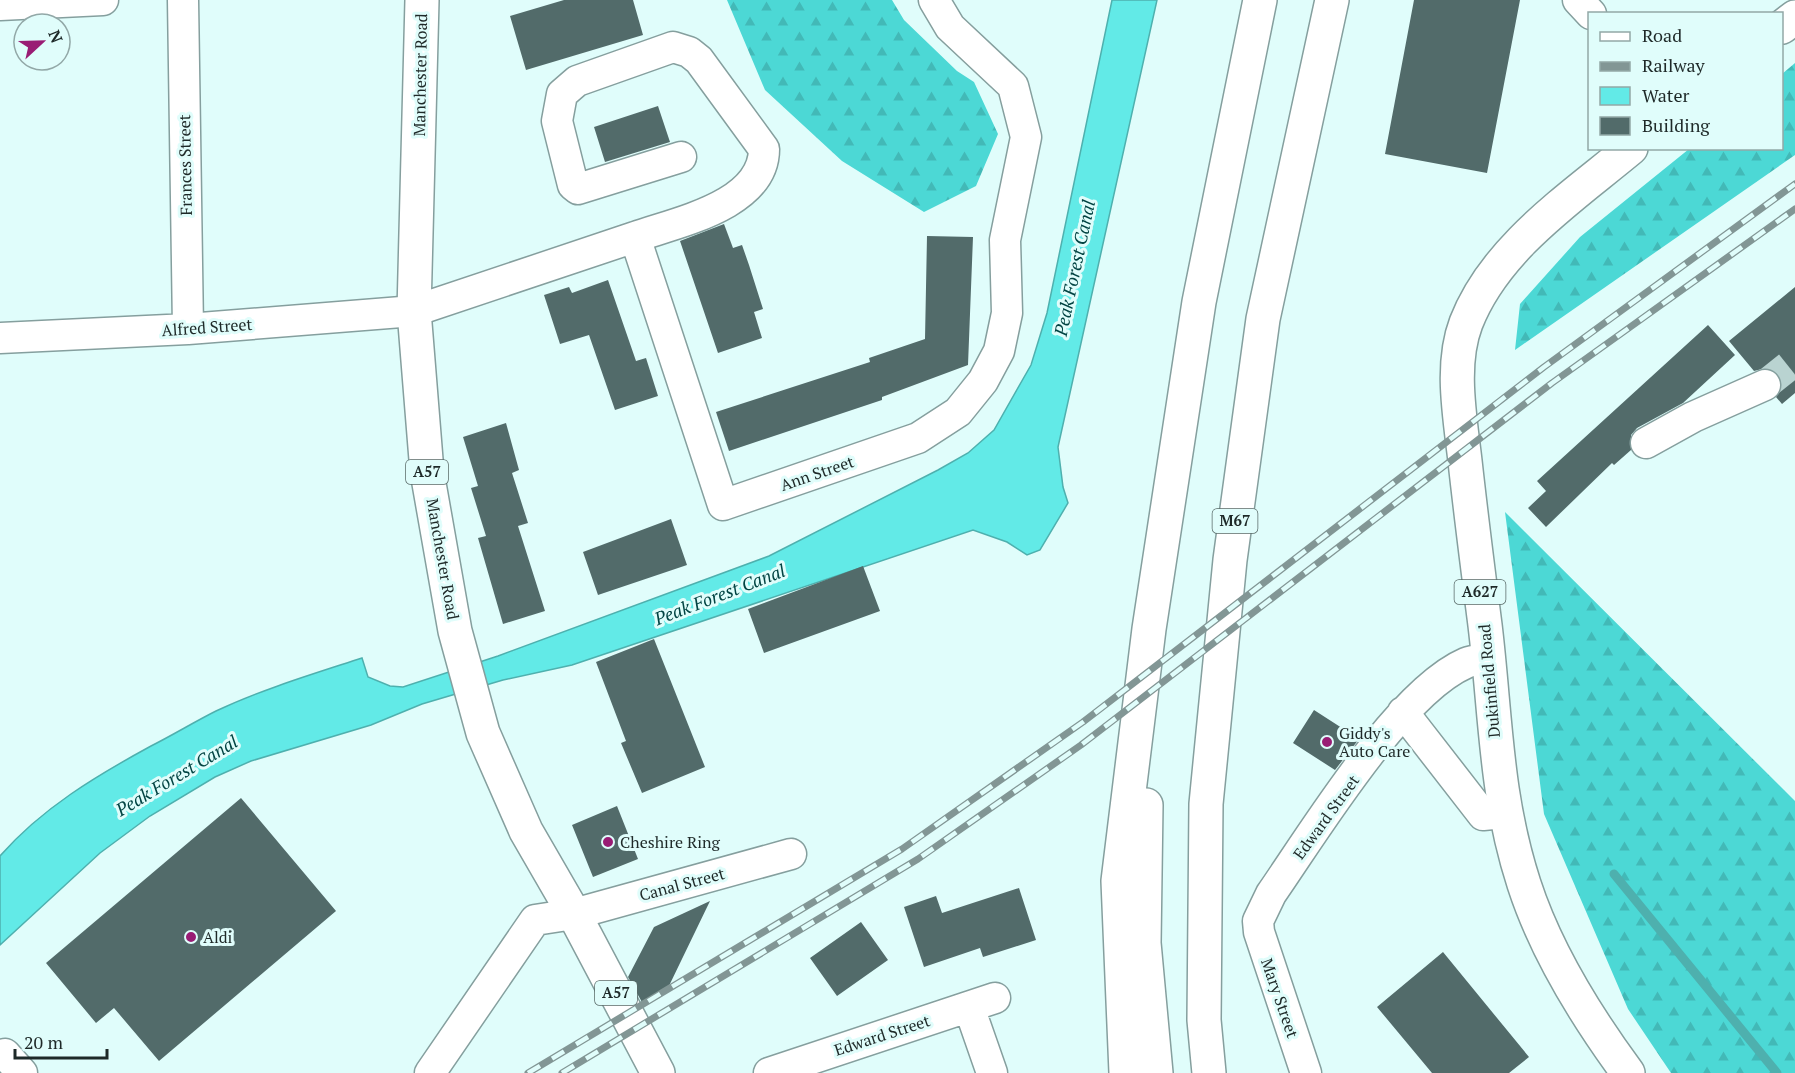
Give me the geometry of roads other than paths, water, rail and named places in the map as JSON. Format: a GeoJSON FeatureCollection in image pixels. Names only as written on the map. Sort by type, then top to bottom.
{"type":"FeatureCollection","features":[{"type":"Feature","properties":{"kind":"main road","name":"Manchester Road"},"geometry":{"type":"LineString","coordinates":[[422,0],[414,311],[427,472],[455,632],[483,734],[526,831],[574,914],[658,1073]]}},
{"type":"Feature","properties":{"kind":"main road"},"geometry":{"type":"LineString","coordinates":[[1126,1073],[1118,881],[1149,629],[1199,302],[1260,0]]}},
{"type":"Feature","properties":{"kind":"main road","name":"M67"},"geometry":{"type":"LineString","coordinates":[[1209,1073],[1204,1020],[1206,804],[1230,560],[1263,320],[1332,0]]}},
{"type":"Feature","properties":{"kind":"main road"},"geometry":{"type":"LineString","coordinates":[[1783,26],[1795,17]]}},
{"type":"Feature","properties":{"kind":"main road","name":"Dukinfield Road"},"geometry":{"type":"LineString","coordinates":[[1628,1073],[1598,1032],[1556,960],[1524,886],[1504,813],[1495,753],[1489,659],[1460,418],[1460,344],[1475,303],[1512,250],[1629,150]]}},
{"type":"Feature","properties":{"kind":"main road"},"geometry":{"type":"LineString","coordinates":[[1149,629],[1144,943],[1156,1073]]}},
{"type":"Feature","properties":{"kind":"main road","name":"M67"},"geometry":{"type":"LineString","coordinates":[[1204,1020],[1214,1073]]}},
{"type":"Feature","properties":{"kind":"street"},"geometry":{"type":"LineString","coordinates":[[0,5],[103,0]]}},
{"type":"Feature","properties":{"kind":"street","name":"Frances Street"},"geometry":{"type":"LineString","coordinates":[[183,0],[188,329]]}},
{"type":"Feature","properties":{"kind":"street","name":"Ann Street"},"geometry":{"type":"LineString","coordinates":[[635,237],[723,505],[918,438],[958,412],[983,381],[999,351],[1007,313],[1005,240],[1026,137],[1013,86],[950,27],[934,0]]}},
{"type":"Feature","properties":{"kind":"street"},"geometry":{"type":"LineString","coordinates":[[1578,0],[1589,12]]}},
{"type":"Feature","properties":{"kind":"street"},"geometry":{"type":"LineString","coordinates":[[414,311],[724,205],[744,192],[764,163],[764,149],[699,60],[689,52],[673,47],[577,81],[562,94],[557,121],[573,185],[578,189],[681,157]]}},
{"type":"Feature","properties":{"kind":"street","name":"Alfred Street"},"geometry":{"type":"LineString","coordinates":[[0,338],[188,329],[414,311]]}},
{"type":"Feature","properties":{"kind":"street"},"geometry":{"type":"LineString","coordinates":[[1646,443],[1693,417],[1766,384]]}},
{"type":"Feature","properties":{"kind":"street","name":"Edward Street"},"geometry":{"type":"LineString","coordinates":[[1258,921],[1278,885],[1403,712],[1455,669],[1468,662],[1489,659]]}},
{"type":"Feature","properties":{"kind":"street"},"geometry":{"type":"LineString","coordinates":[[1403,712],[1483,814],[1504,813]]}},
{"type":"Feature","properties":{"kind":"street","name":"Canal Street"},"geometry":{"type":"LineString","coordinates":[[430,1073],[535,920],[574,914],[790,855]]}},
{"type":"Feature","properties":{"kind":"street","name":"Mary Street"},"geometry":{"type":"LineString","coordinates":[[1258,921],[1262,944],[1306,1073]]}},
{"type":"Feature","properties":{"kind":"street","name":"Edward Street"},"geometry":{"type":"LineString","coordinates":[[769,1073],[982,1002],[992,1073]]}},
{"type":"Feature","properties":{"kind":"water","name":"Peak Forest Canal"},"geometry":{"type":"Polygon","coordinates":[[[1112,0],[1157,0],[1058,447],[1063,487],[1068,503],[1040,550],[1027,555],[1007,542],[973,530],[572,665],[503,680],[422,704],[371,725],[251,761],[215,777],[150,816],[100,853],[0,945],[0,856],[52,808],[90,781],[216,711],[270,689],[362,658],[368,677],[390,686],[403,687],[498,656],[769,556],[968,453],[994,430],[1031,365],[1047,313],[1112,0]]]}},
{"type":"Feature","properties":{"kind":"waterway"},"geometry":{"type":"LineString","coordinates":[[1614,874],[1777,1073]]}},
{"type":"Feature","properties":{"kind":"tunnel"},"geometry":{"type":"LineString","coordinates":[[1765,385],[1795,361]]}},
{"type":"Feature","properties":{"kind":"railway"},"geometry":{"type":"LineString","coordinates":[[528,1073],[902,849],[1083,722],[1544,367],[1795,184]]}},
{"type":"Feature","properties":{"kind":"railway"},"geometry":{"type":"LineString","coordinates":[[562,1073],[918,859],[1081,745],[1552,383],[1795,209]]}},
{"type":"Feature","properties":{"kind":"place","name":"Giddy's Auto Care"},"geometry":{"type":"Point","coordinates":[1327,742]}},
{"type":"Feature","properties":{"kind":"place","name":"Cheshire Ring"},"geometry":{"type":"Point","coordinates":[608,842]}},
{"type":"Feature","properties":{"kind":"place","name":"Aldi"},"geometry":{"type":"Point","coordinates":[191,937]}}]}
